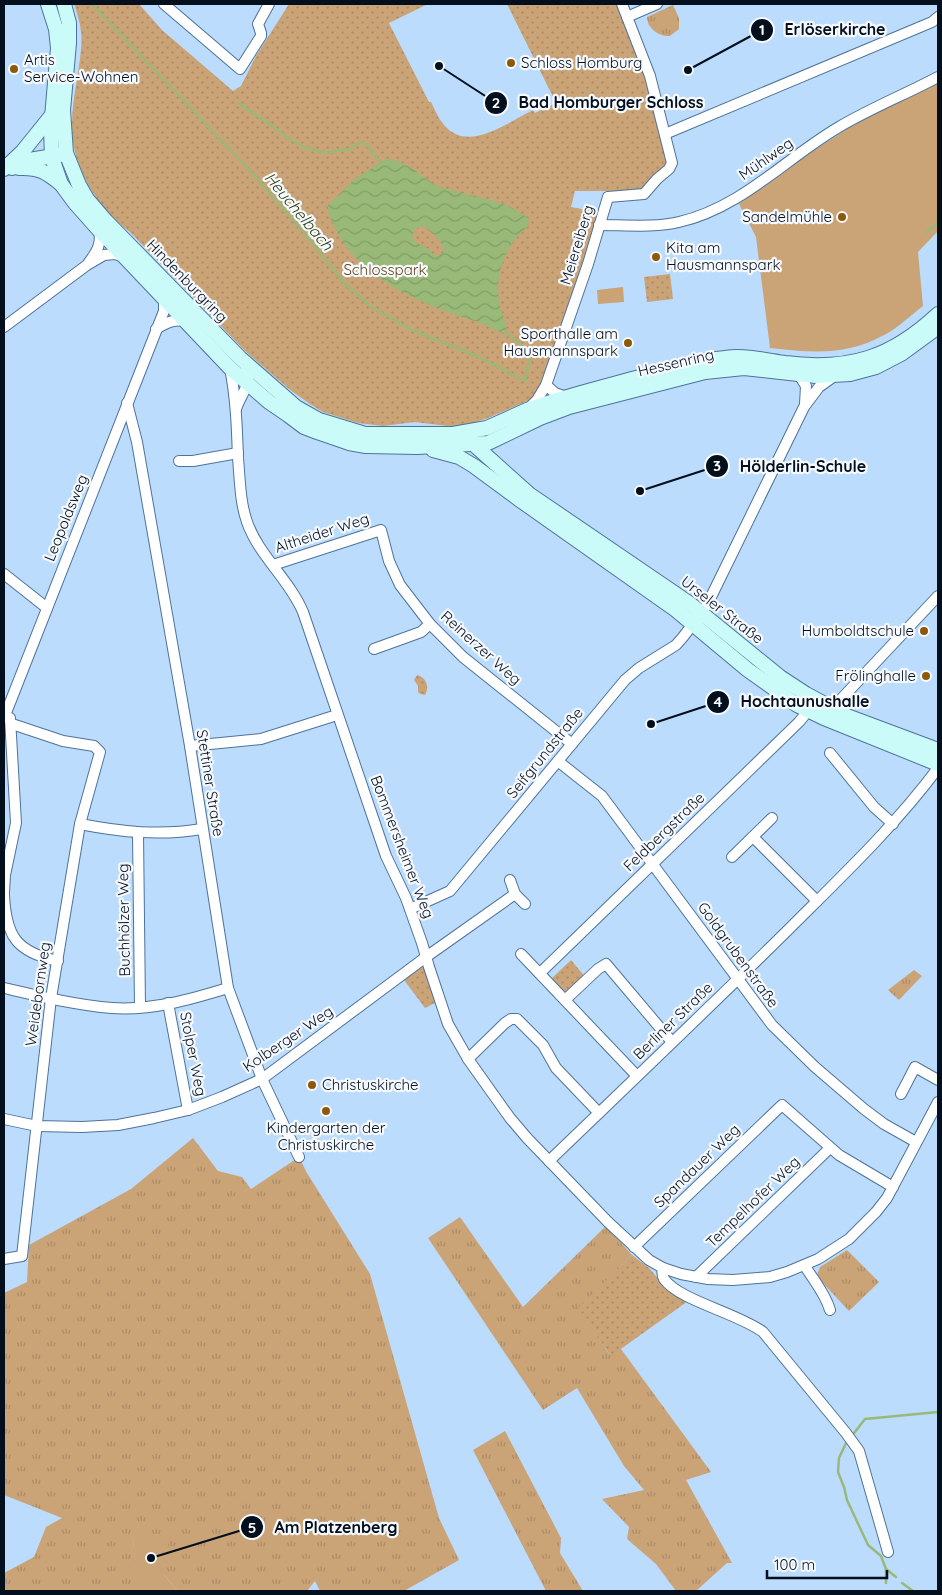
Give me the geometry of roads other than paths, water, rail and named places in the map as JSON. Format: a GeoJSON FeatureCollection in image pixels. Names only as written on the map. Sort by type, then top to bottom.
{"type":"FeatureCollection","features":[{"type":"Feature","properties":{"kind":"street","name":"Hindenburgring"},"geometry":{"type":"LineString","coordinates":[[48,4],[56,29],[58,48],[52,115],[51,153],[61,184],[99,230],[230,368],[245,388],[266,390],[319,420],[351,431],[365,434],[454,434]]}},
{"type":"Feature","properties":{"kind":"street","name":"Hindenburgring"},"geometry":{"type":"LineString","coordinates":[[64,4],[68,23],[69,43],[63,110],[66,153],[87,199],[244,362],[266,390],[304,427],[349,443],[366,446],[418,447]]}},
{"type":"Feature","properties":{"kind":"street"},"geometry":{"type":"LineString","coordinates":[[164,4],[240,69],[261,36],[258,24],[270,4]]}},
{"type":"Feature","properties":{"kind":"street"},"geometry":{"type":"LineString","coordinates":[[622,4],[650,76],[666,134],[932,22],[938,17]]}},
{"type":"Feature","properties":{"kind":"street"},"geometry":{"type":"LineString","coordinates":[[627,17],[657,4]]}},
{"type":"Feature","properties":{"kind":"street","name":"Mühlweg"},"geometry":{"type":"LineString","coordinates":[[599,225],[666,225],[698,217],[719,208],[750,189],[839,127],[938,77]]}},
{"type":"Feature","properties":{"kind":"street"},"geometry":{"type":"LineString","coordinates":[[6,169],[52,115]]}},
{"type":"Feature","properties":{"kind":"street","name":"Meiereiberg"},"geometry":{"type":"LineString","coordinates":[[527,410],[537,400],[546,385],[576,299],[608,197],[644,194],[671,167],[672,161],[666,134]]}},
{"type":"Feature","properties":{"kind":"street"},"geometry":{"type":"LineString","coordinates":[[23,151],[38,148],[51,153]]}},
{"type":"Feature","properties":{"kind":"street"},"geometry":{"type":"LineString","coordinates":[[6,169],[23,161],[51,153],[66,153]]}},
{"type":"Feature","properties":{"kind":"street"},"geometry":{"type":"LineString","coordinates":[[6,169],[31,167],[41,170],[61,184]]}},
{"type":"Feature","properties":{"kind":"street"},"geometry":{"type":"LineString","coordinates":[[87,265],[100,244],[99,230]]}},
{"type":"Feature","properties":{"kind":"street"},"geometry":{"type":"LineString","coordinates":[[4,327],[87,265],[104,255],[115,254],[125,257]]}},
{"type":"Feature","properties":{"kind":"street","name":"Leopoldsweg"},"geometry":{"type":"LineString","coordinates":[[8,721],[8,708],[46,608],[164,311],[164,298]]}},
{"type":"Feature","properties":{"kind":"street","name":"Hessenring"},"geometry":{"type":"LineString","coordinates":[[454,434],[487,428],[527,410],[566,397],[691,363],[726,357],[743,357],[824,366],[862,361],[894,346],[915,333],[938,314]]}},
{"type":"Feature","properties":{"kind":"street"},"geometry":{"type":"LineString","coordinates":[[156,329],[169,321],[187,322]]}},
{"type":"Feature","properties":{"kind":"street","name":"Hessenring"},"geometry":{"type":"LineString","coordinates":[[418,447],[494,442],[540,418],[569,407],[705,372],[744,368],[799,375],[833,376],[850,374],[876,367],[901,354],[938,328]]}},
{"type":"Feature","properties":{"kind":"street"},"geometry":{"type":"LineString","coordinates":[[235,404],[238,389],[245,388],[248,373],[244,362]]}},
{"type":"Feature","properties":{"kind":"street","name":"Bommersheimer Weg"},"geometry":{"type":"LineString","coordinates":[[230,368],[235,404],[240,496],[246,521],[252,536],[295,595],[300,606],[386,856],[410,909],[448,1024],[468,1059],[510,1118],[549,1162],[634,1248],[663,1268]]}},
{"type":"Feature","properties":{"kind":"street"},"geometry":{"type":"LineString","coordinates":[[799,375],[806,386],[804,407]]}},
{"type":"Feature","properties":{"kind":"street","name":"Seifgrundstraße"},"geometry":{"type":"LineString","coordinates":[[410,909],[450,890],[559,762],[589,721],[625,680],[639,668],[676,644],[698,618],[708,603],[804,407],[819,387],[833,376]]}},
{"type":"Feature","properties":{"kind":"street"},"geometry":{"type":"LineString","coordinates":[[546,385],[555,393],[566,397]]}},
{"type":"Feature","properties":{"kind":"street","name":"Stettiner Straße"},"geometry":{"type":"LineString","coordinates":[[128,403],[137,442],[190,746],[228,988],[262,1079],[299,1157]]}},
{"type":"Feature","properties":{"kind":"street"},"geometry":{"type":"LineString","coordinates":[[474,444],[487,428]]}},
{"type":"Feature","properties":{"kind":"street","name":"Urseler Straße"},"geometry":{"type":"LineString","coordinates":[[454,434],[462,436],[474,444],[529,494],[828,714],[938,764]]}},
{"type":"Feature","properties":{"kind":"street"},"geometry":{"type":"LineString","coordinates":[[500,469],[498,451],[504,437]]}},
{"type":"Feature","properties":{"kind":"street","name":"Urseler Straße"},"geometry":{"type":"LineString","coordinates":[[474,444],[475,458],[501,486]]}},
{"type":"Feature","properties":{"kind":"street","name":"Urseler Straße"},"geometry":{"type":"LineString","coordinates":[[418,447],[462,459],[698,618],[748,670],[808,711],[847,716],[938,750]]}},
{"type":"Feature","properties":{"kind":"street"},"geometry":{"type":"LineString","coordinates":[[179,461],[193,461],[238,453]]}},
{"type":"Feature","properties":{"kind":"street","name":"Altheider Weg"},"geometry":{"type":"LineString","coordinates":[[273,565],[381,530]]}},
{"type":"Feature","properties":{"kind":"street","name":"Reinerzer Weg"},"geometry":{"type":"LineString","coordinates":[[381,530],[389,561],[400,585],[430,624],[469,661],[572,744]]}},
{"type":"Feature","properties":{"kind":"street"},"geometry":{"type":"LineString","coordinates":[[4,574],[46,608]]}},
{"type":"Feature","properties":{"kind":"street"},"geometry":{"type":"LineString","coordinates":[[828,714],[938,596]]}},
{"type":"Feature","properties":{"kind":"street"},"geometry":{"type":"LineString","coordinates":[[374,649],[420,632],[430,624]]}},
{"type":"Feature","properties":{"kind":"street","name":"Feldbergstraße"},"geometry":{"type":"LineString","coordinates":[[540,973],[808,711]]}},
{"type":"Feature","properties":{"kind":"street"},"geometry":{"type":"LineString","coordinates":[[190,746],[261,739],[338,715]]}},
{"type":"Feature","properties":{"kind":"street"},"geometry":{"type":"LineString","coordinates":[[8,721],[16,822],[6,867],[4,894],[7,924],[24,948],[34,955],[58,961]]}},
{"type":"Feature","properties":{"kind":"street","name":"Weidebornweg"},"geometry":{"type":"LineString","coordinates":[[4,1259],[22,1256],[52,998],[80,824],[100,754],[98,748],[90,745],[63,741],[8,721]]}},
{"type":"Feature","properties":{"kind":"street"},"geometry":{"type":"LineString","coordinates":[[830,753],[874,807],[893,824]]}},
{"type":"Feature","properties":{"kind":"street","name":"Goldgrubenstraße"},"geometry":{"type":"LineString","coordinates":[[559,762],[602,796],[653,863],[766,1020],[874,1118],[916,1142]]}},
{"type":"Feature","properties":{"kind":"street","name":"Berliner Straße"},"geometry":{"type":"LineString","coordinates":[[549,1162],[817,901],[893,824],[938,768]]}},
{"type":"Feature","properties":{"kind":"street"},"geometry":{"type":"LineString","coordinates":[[732,857],[772,818]]}},
{"type":"Feature","properties":{"kind":"street"},"geometry":{"type":"LineString","coordinates":[[80,824],[138,833],[168,833],[202,829]]}},
{"type":"Feature","properties":{"kind":"street","name":"Buchhölzer Weg"},"geometry":{"type":"LineString","coordinates":[[138,833],[140,1007]]}},
{"type":"Feature","properties":{"kind":"street"},"geometry":{"type":"LineString","coordinates":[[753,837],[817,901]]}},
{"type":"Feature","properties":{"kind":"street"},"geometry":{"type":"LineString","coordinates":[[510,880],[515,894],[526,904]]}},
{"type":"Feature","properties":{"kind":"street","name":"Kolberger Weg"},"geometry":{"type":"LineString","coordinates":[[4,1119],[37,1126],[118,1125],[188,1110],[222,1097],[262,1079],[426,957],[515,894]]}},
{"type":"Feature","properties":{"kind":"street"},"geometry":{"type":"LineString","coordinates":[[521,954],[638,1076]]}},
{"type":"Feature","properties":{"kind":"street"},"geometry":{"type":"LineString","coordinates":[[565,1000],[602,965],[606,964],[672,1042]]}},
{"type":"Feature","properties":{"kind":"street"},"geometry":{"type":"LineString","coordinates":[[4,988],[114,1008],[168,1004],[228,988]]}},
{"type":"Feature","properties":{"kind":"street","name":"Stolper Weg"},"geometry":{"type":"LineString","coordinates":[[168,1004],[188,1110]]}},
{"type":"Feature","properties":{"kind":"street"},"geometry":{"type":"LineString","coordinates":[[468,1059],[511,1019],[517,1019],[543,1045],[556,1068],[599,1113]]}},
{"type":"Feature","properties":{"kind":"street"},"geometry":{"type":"LineString","coordinates":[[901,1094],[915,1067],[938,1080]]}},
{"type":"Feature","properties":{"kind":"street"},"geometry":{"type":"LineString","coordinates":[[888,1552],[859,1451],[848,1436],[763,1332],[747,1322],[691,1298],[676,1289],[664,1278],[662,1273],[663,1268],[696,1277],[725,1280],[752,1279],[788,1272],[805,1266],[836,1249],[854,1235],[876,1212],[893,1187],[938,1102]]}},
{"type":"Feature","properties":{"kind":"street","name":"Spandauer Weg"},"geometry":{"type":"LineString","coordinates":[[634,1248],[782,1105],[830,1148]]}},
{"type":"Feature","properties":{"kind":"street"},"geometry":{"type":"LineString","coordinates":[[830,1148],[842,1158],[893,1187]]}},
{"type":"Feature","properties":{"kind":"street","name":"Tempelhofer Weg"},"geometry":{"type":"LineString","coordinates":[[696,1277],[830,1148]]}},
{"type":"Feature","properties":{"kind":"street"},"geometry":{"type":"LineString","coordinates":[[805,1266],[824,1294],[830,1310]]}},
{"type":"Feature","properties":{"kind":"water"},"geometry":{"type":"Polygon","coordinates":[[[386,159],[394,160],[407,165],[436,185],[501,203],[528,218],[529,224],[513,242],[505,257],[498,281],[501,309],[506,323],[506,333],[499,332],[417,299],[378,277],[361,263],[347,248],[336,230],[328,209],[328,205],[355,179],[386,159]],[[423,226],[416,229],[412,236],[413,239],[429,249],[435,256],[443,253],[442,244],[434,234],[423,226]]]}},
{"type":"Feature","properties":{"kind":"waterway","name":"Heuchelbach"},"geometry":{"type":"LineString","coordinates":[[92,4],[254,175],[302,230],[344,283],[371,307],[412,330],[477,356],[525,381],[530,357],[519,343],[506,333]]}},
{"type":"Feature","properties":{"kind":"waterway"},"geometry":{"type":"LineString","coordinates":[[239,103],[304,147],[323,153],[350,149],[361,142],[368,146],[380,163]]}},
{"type":"Feature","properties":{"kind":"waterway","name":"Heuchelbach"},"geometry":{"type":"LineString","coordinates":[[925,233],[938,223]]}},
{"type":"Feature","properties":{"kind":"waterway"},"geometry":{"type":"LineString","coordinates":[[851,1437],[865,1419],[938,1412]]}},
{"type":"Feature","properties":{"kind":"waterway"},"geometry":{"type":"LineString","coordinates":[[847,1441],[839,1458],[838,1472],[847,1500],[868,1545],[881,1556],[886,1569],[886,1583]]}},
{"type":"Feature","properties":{"kind":"waterway"},"geometry":{"type":"LineString","coordinates":[[886,1569],[896,1577]]}},
{"type":"Feature","properties":{"kind":"waterway"},"geometry":{"type":"LineString","coordinates":[[902,1583],[913,1591]]}},
{"type":"Feature","properties":{"kind":"place","name":"Schloss Homburg"},"geometry":{"type":"Point","coordinates":[511,63]}},
{"type":"Feature","properties":{"kind":"place","name":"Bad Homburger Schloss"},"geometry":{"type":"Point","coordinates":[439,66]}},
{"type":"Feature","properties":{"kind":"place","name":"Artis Service-Wohnen"},"geometry":{"type":"Point","coordinates":[14,69]}},
{"type":"Feature","properties":{"kind":"place","name":"Erlöserkirche"},"geometry":{"type":"Point","coordinates":[688,70]}},
{"type":"Feature","properties":{"kind":"place","name":"Sandelmühle"},"geometry":{"type":"Point","coordinates":[842,217]}},
{"type":"Feature","properties":{"kind":"place","name":"Kita am Hausmannspark"},"geometry":{"type":"Point","coordinates":[656,257]}},
{"type":"Feature","properties":{"kind":"place","name":"Sporthalle am Hausmannspark"},"geometry":{"type":"Point","coordinates":[628,343]}},
{"type":"Feature","properties":{"kind":"place","name":"Hölderlin-Schule"},"geometry":{"type":"Point","coordinates":[640,491]}},
{"type":"Feature","properties":{"kind":"place","name":"Humboldtschule"},"geometry":{"type":"Point","coordinates":[924,631]}},
{"type":"Feature","properties":{"kind":"place","name":"Frölinghalle"},"geometry":{"type":"Point","coordinates":[926,676]}},
{"type":"Feature","properties":{"kind":"place","name":"Hochtaunushalle"},"geometry":{"type":"Point","coordinates":[651,724]}},
{"type":"Feature","properties":{"kind":"place","name":"Christuskirche"},"geometry":{"type":"Point","coordinates":[312,1085]}},
{"type":"Feature","properties":{"kind":"place","name":"Kindergarten der Christuskirche"},"geometry":{"type":"Point","coordinates":[326,1111]}},
{"type":"Feature","properties":{"kind":"place","name":"Am Platzenberg"},"geometry":{"type":"Point","coordinates":[151,1558]}},
{"type":"Feature","properties":{"kind":"park label","name":"Schlosspark"},"geometry":{"type":"Point","coordinates":[385,270]}}]}
